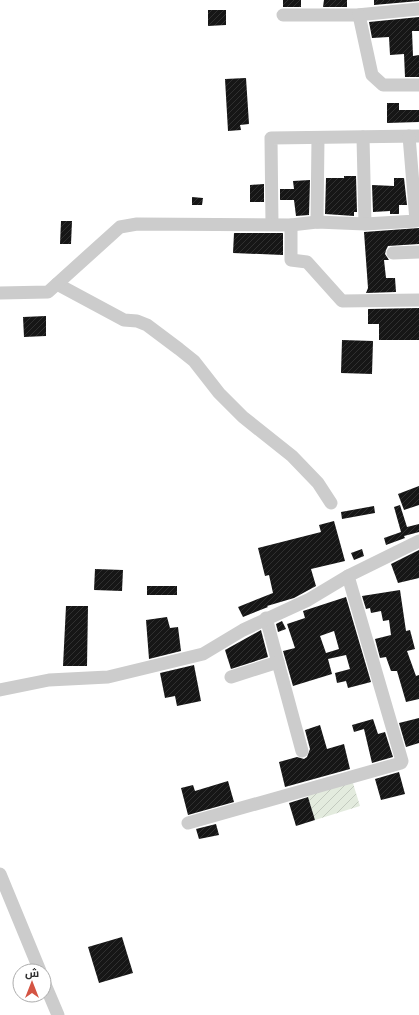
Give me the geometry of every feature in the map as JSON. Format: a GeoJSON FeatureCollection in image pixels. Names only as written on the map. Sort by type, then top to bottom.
{"type":"FeatureCollection","features":[{"type":"Feature","properties":{"kind":"street"},"geometry":{"type":"LineString","coordinates":[[283,15],[359,15],[419,8]]}},
{"type":"Feature","properties":{"kind":"street"},"geometry":{"type":"LineString","coordinates":[[359,15],[372,75],[383,85],[419,85]]}},
{"type":"Feature","properties":{"kind":"street"},"geometry":{"type":"LineString","coordinates":[[0,293],[48,292],[120,227],[137,224],[291,225],[317,222],[365,224],[416,221],[414,136],[271,138],[272,224]]}},
{"type":"Feature","properties":{"kind":"street"},"geometry":{"type":"LineString","coordinates":[[362,137],[365,224]]}},
{"type":"Feature","properties":{"kind":"street"},"geometry":{"type":"LineString","coordinates":[[317,222],[318,138]]}},
{"type":"Feature","properties":{"kind":"street"},"geometry":{"type":"LineString","coordinates":[[291,225],[291,260],[307,262],[342,301],[419,300]]}},
{"type":"Feature","properties":{"kind":"street"},"geometry":{"type":"LineString","coordinates":[[393,253],[419,252]]}},
{"type":"Feature","properties":{"kind":"street"},"geometry":{"type":"LineString","coordinates":[[57,284],[124,320],[137,321],[147,326],[179,349],[194,361],[219,393],[243,417],[292,456],[318,483],[331,503]]}},
{"type":"Feature","properties":{"kind":"street"},"geometry":{"type":"LineString","coordinates":[[0,690],[49,680],[108,677],[202,654],[266,618],[308,600],[348,576],[419,542]]}},
{"type":"Feature","properties":{"kind":"street"},"geometry":{"type":"LineString","coordinates":[[188,823],[400,763],[402,761],[348,576]]}},
{"type":"Feature","properties":{"kind":"street"},"geometry":{"type":"LineString","coordinates":[[266,618],[302,751]]}},
{"type":"Feature","properties":{"kind":"street"},"geometry":{"type":"LineString","coordinates":[[231,677],[278,662]]}},
{"type":"Feature","properties":{"kind":"street"},"geometry":{"type":"LineString","coordinates":[[0,874],[37,963]]}},
{"type":"Feature","properties":{"kind":"street"},"geometry":{"type":"LineString","coordinates":[[52,1001],[58,1015]]}},
{"type":"Feature","properties":{"kind":"shaded area"},"geometry":{"type":"Polygon","coordinates":[[[352,780],[360,806],[315,820],[307,793],[352,780]]]}},
{"type":"Feature","properties":{"kind":"building"},"geometry":{"type":"Polygon","coordinates":[[[283,0],[301,0],[301,7],[283,7],[283,0]]]}},
{"type":"Feature","properties":{"kind":"building"},"geometry":{"type":"Polygon","coordinates":[[[324,0],[347,0],[347,7],[323,7],[324,0]]]}},
{"type":"Feature","properties":{"kind":"building"},"geometry":{"type":"Polygon","coordinates":[[[374,0],[419,0],[419,1],[374,5],[374,0]]]}},
{"type":"Feature","properties":{"kind":"building"},"geometry":{"type":"Polygon","coordinates":[[[208,10],[226,10],[226,25],[208,26],[208,10]]]}},
{"type":"Feature","properties":{"kind":"building"},"geometry":{"type":"Polygon","coordinates":[[[419,17],[419,31],[412,31],[413,56],[419,55],[419,77],[405,77],[404,54],[390,55],[389,37],[372,38],[369,22],[419,17]]]}},
{"type":"Feature","properties":{"kind":"building"},"geometry":{"type":"Polygon","coordinates":[[[246,78],[249,124],[240,125],[241,130],[228,131],[225,79],[246,78]]]}},
{"type":"Feature","properties":{"kind":"building"},"geometry":{"type":"Polygon","coordinates":[[[387,103],[399,103],[399,110],[419,110],[419,122],[387,123],[387,103]]]}},
{"type":"Feature","properties":{"kind":"building"},"geometry":{"type":"Polygon","coordinates":[[[344,176],[356,176],[357,212],[354,212],[354,216],[325,214],[326,178],[344,178],[344,176]]]}},
{"type":"Feature","properties":{"kind":"building"},"geometry":{"type":"Polygon","coordinates":[[[394,178],[404,178],[407,205],[399,205],[399,214],[390,214],[390,211],[373,212],[372,185],[394,186],[394,178]]]}},
{"type":"Feature","properties":{"kind":"building"},"geometry":{"type":"Polygon","coordinates":[[[310,180],[309,215],[296,216],[294,200],[280,200],[280,189],[294,189],[293,181],[310,180]]]}},
{"type":"Feature","properties":{"kind":"building"},"geometry":{"type":"Polygon","coordinates":[[[264,184],[264,202],[250,202],[250,185],[264,184]]]}},
{"type":"Feature","properties":{"kind":"building"},"geometry":{"type":"Polygon","coordinates":[[[192,197],[203,198],[202,205],[192,205],[192,197]]]}},
{"type":"Feature","properties":{"kind":"building"},"geometry":{"type":"Polygon","coordinates":[[[61,221],[72,221],[71,244],[60,244],[61,221]]]}},
{"type":"Feature","properties":{"kind":"building"},"geometry":{"type":"Polygon","coordinates":[[[419,228],[419,244],[388,246],[386,250],[385,254],[389,260],[384,260],[386,278],[395,278],[396,292],[366,293],[368,288],[364,232],[419,228]]]}},
{"type":"Feature","properties":{"kind":"building"},"geometry":{"type":"Polygon","coordinates":[[[234,233],[283,233],[283,255],[233,253],[234,233]]]}},
{"type":"Feature","properties":{"kind":"building"},"geometry":{"type":"Polygon","coordinates":[[[419,308],[419,340],[379,340],[379,324],[368,324],[368,309],[419,308]]]}},
{"type":"Feature","properties":{"kind":"building"},"geometry":{"type":"Polygon","coordinates":[[[46,316],[46,336],[24,337],[23,317],[46,316]]]}},
{"type":"Feature","properties":{"kind":"building"},"geometry":{"type":"Polygon","coordinates":[[[342,340],[373,341],[372,374],[341,373],[342,340]]]}},
{"type":"Feature","properties":{"kind":"building"},"geometry":{"type":"Polygon","coordinates":[[[419,486],[419,505],[404,510],[398,494],[419,486]]]}},
{"type":"Feature","properties":{"kind":"building"},"geometry":{"type":"Polygon","coordinates":[[[400,505],[407,527],[419,524],[419,532],[404,536],[405,538],[386,545],[384,538],[401,532],[394,507],[400,505]]]}},
{"type":"Feature","properties":{"kind":"building"},"geometry":{"type":"Polygon","coordinates":[[[374,506],[375,513],[342,519],[341,512],[374,506]]]}},
{"type":"Feature","properties":{"kind":"building"},"geometry":{"type":"Polygon","coordinates":[[[334,521],[345,561],[311,569],[316,586],[294,598],[267,606],[268,607],[243,617],[238,607],[273,593],[269,575],[265,576],[258,548],[321,532],[319,525],[334,521]]]}},
{"type":"Feature","properties":{"kind":"building"},"geometry":{"type":"Polygon","coordinates":[[[362,549],[364,556],[354,560],[351,553],[362,549]]]}},
{"type":"Feature","properties":{"kind":"building"},"geometry":{"type":"Polygon","coordinates":[[[419,550],[419,578],[398,583],[391,564],[419,550]]]}},
{"type":"Feature","properties":{"kind":"building"},"geometry":{"type":"Polygon","coordinates":[[[95,569],[123,570],[122,591],[94,590],[95,569]]]}},
{"type":"Feature","properties":{"kind":"building"},"geometry":{"type":"Polygon","coordinates":[[[147,586],[177,586],[177,595],[147,595],[147,586]]]}},
{"type":"Feature","properties":{"kind":"building"},"geometry":{"type":"Polygon","coordinates":[[[400,590],[406,631],[410,630],[415,649],[407,651],[416,676],[419,675],[419,699],[406,702],[397,671],[391,671],[386,657],[380,658],[375,639],[391,635],[389,620],[383,621],[381,611],[371,613],[370,608],[366,609],[362,596],[400,590]]]}},
{"type":"Feature","properties":{"kind":"building"},"geometry":{"type":"Polygon","coordinates":[[[346,597],[371,682],[348,688],[346,681],[337,683],[335,673],[350,669],[346,655],[328,659],[332,674],[293,686],[283,651],[295,648],[287,624],[305,618],[303,611],[346,597]],[[334,631],[320,636],[326,653],[339,649],[334,631]]]}},
{"type":"Feature","properties":{"kind":"building"},"geometry":{"type":"Polygon","coordinates":[[[66,606],[88,606],[87,666],[63,666],[66,606]]]}},
{"type":"Feature","properties":{"kind":"building"},"geometry":{"type":"Polygon","coordinates":[[[167,617],[170,628],[178,627],[181,651],[149,659],[146,620],[167,617]]]}},
{"type":"Feature","properties":{"kind":"building"},"geometry":{"type":"Polygon","coordinates":[[[282,621],[286,629],[278,632],[276,624],[282,621]]]}},
{"type":"Feature","properties":{"kind":"building"},"geometry":{"type":"Polygon","coordinates":[[[261,630],[268,657],[231,669],[225,650],[261,630]]]}},
{"type":"Feature","properties":{"kind":"building"},"geometry":{"type":"Polygon","coordinates":[[[194,665],[201,701],[177,706],[175,696],[165,698],[160,673],[194,665]]]}},
{"type":"Feature","properties":{"kind":"building"},"geometry":{"type":"Polygon","coordinates":[[[419,718],[419,743],[406,747],[399,723],[419,718]]]}},
{"type":"Feature","properties":{"kind":"building"},"geometry":{"type":"Polygon","coordinates":[[[373,719],[378,734],[385,732],[393,757],[372,763],[364,729],[354,732],[352,725],[373,719]]]}},
{"type":"Feature","properties":{"kind":"building"},"geometry":{"type":"Polygon","coordinates":[[[320,725],[327,749],[344,744],[350,769],[285,787],[279,762],[297,757],[304,759],[307,757],[310,749],[305,730],[320,725]]]}},
{"type":"Feature","properties":{"kind":"building"},"geometry":{"type":"Polygon","coordinates":[[[399,772],[405,794],[381,800],[375,779],[399,772]]]}},
{"type":"Feature","properties":{"kind":"building"},"geometry":{"type":"Polygon","coordinates":[[[228,781],[234,802],[188,815],[181,788],[193,785],[195,791],[228,781]]]}},
{"type":"Feature","properties":{"kind":"building"},"geometry":{"type":"Polygon","coordinates":[[[308,797],[315,820],[296,826],[289,803],[308,797]]]}},
{"type":"Feature","properties":{"kind":"building"},"geometry":{"type":"Polygon","coordinates":[[[216,824],[219,835],[199,839],[196,829],[216,824]]]}},
{"type":"Feature","properties":{"kind":"building"},"geometry":{"type":"Polygon","coordinates":[[[122,937],[133,973],[99,983],[88,947],[122,937]]]}}]}
